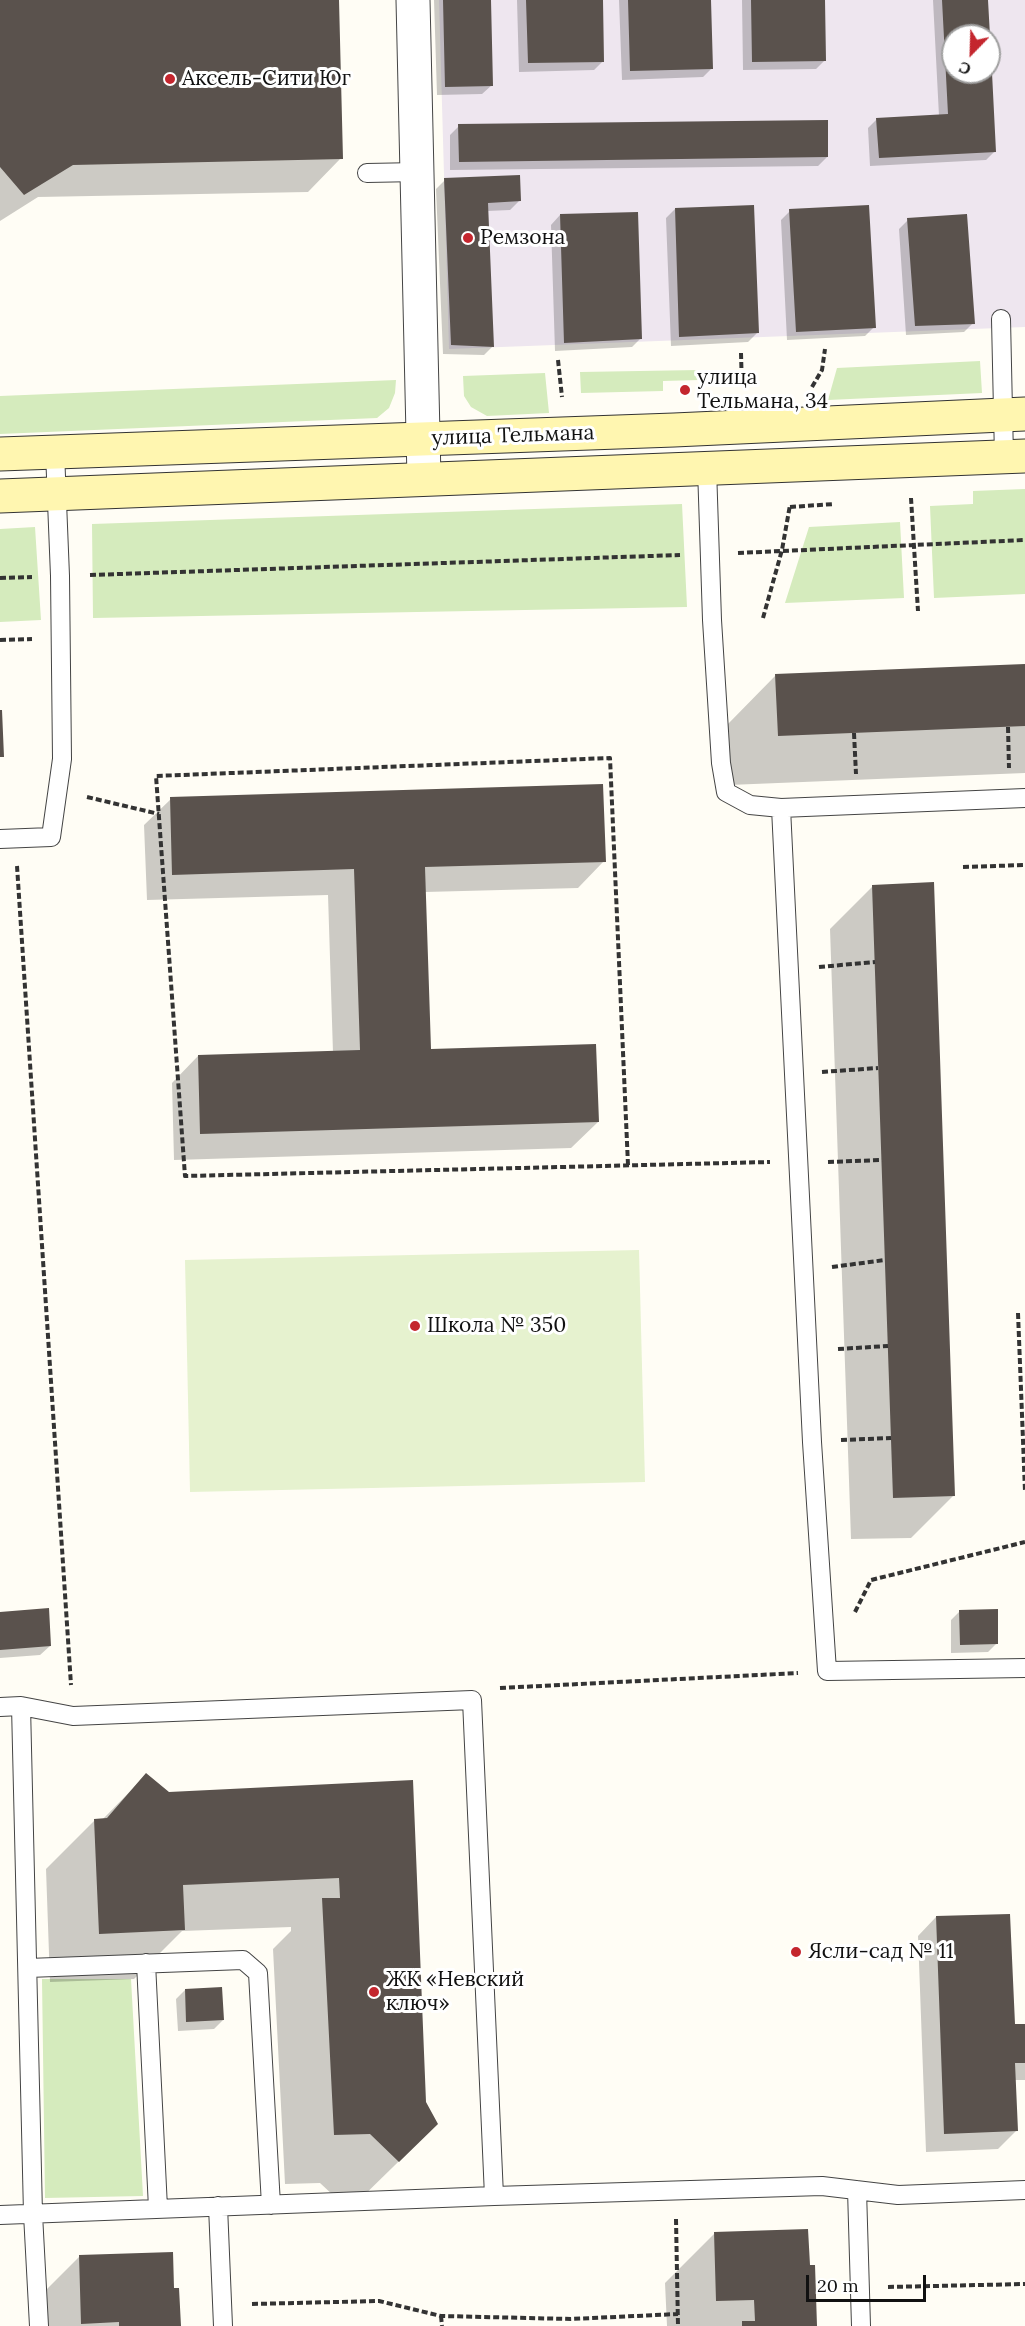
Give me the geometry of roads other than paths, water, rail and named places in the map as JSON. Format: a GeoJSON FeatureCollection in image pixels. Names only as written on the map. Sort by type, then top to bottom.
{"type":"FeatureCollection","features":[{"type":"Feature","properties":{"kind":"street"},"geometry":{"type":"LineString","coordinates":[[413,0],[424,478]]}},
{"type":"Feature","properties":{"kind":"street","name":"улица Тельмана"},"geometry":{"type":"LineString","coordinates":[[0,454],[423,440],[1013,414]]}},
{"type":"Feature","properties":{"kind":"street","name":"улица Тельмана"},"geometry":{"type":"LineString","coordinates":[[0,496],[1014,456]]}},
{"type":"Feature","properties":{"kind":"lane"},"geometry":{"type":"LineString","coordinates":[[367,173],[418,172]]}},
{"type":"Feature","properties":{"kind":"lane"},"geometry":{"type":"LineString","coordinates":[[1001,319],[1013,414],[1014,456]]}},
{"type":"Feature","properties":{"kind":"lane"},"geometry":{"type":"LineString","coordinates":[[8,839],[51,837],[62,759],[56,452]]}},
{"type":"Feature","properties":{"kind":"lane"},"geometry":{"type":"LineString","coordinates":[[707,468],[719,741],[726,792],[750,805],[781,808],[1018,799]]}},
{"type":"Feature","properties":{"kind":"lane"},"geometry":{"type":"LineString","coordinates":[[781,808],[812,1442],[827,1671],[1025,1668]]}},
{"type":"Feature","properties":{"kind":"lane"},"geometry":{"type":"LineString","coordinates":[[0,1707],[21,1706],[73,1716],[472,1700],[494,2196]]}},
{"type":"Feature","properties":{"kind":"lane"},"geometry":{"type":"LineString","coordinates":[[21,1706],[33,2214],[39,2326]]}},
{"type":"Feature","properties":{"kind":"lane"},"geometry":{"type":"LineString","coordinates":[[28,1968],[243,1959],[258,1973],[271,2205]]}},
{"type":"Feature","properties":{"kind":"lane"},"geometry":{"type":"LineString","coordinates":[[146,1963],[158,2208]]}},
{"type":"Feature","properties":{"kind":"lane"},"geometry":{"type":"LineString","coordinates":[[0,2216],[158,2208],[822,2186],[898,2195],[1025,2190]]}},
{"type":"Feature","properties":{"kind":"lane"},"geometry":{"type":"LineString","coordinates":[[857,2190],[861,2326]]}},
{"type":"Feature","properties":{"kind":"lane"},"geometry":{"type":"LineString","coordinates":[[218,2206],[223,2326]]}},
{"type":"Feature","properties":{"kind":"place","name":"Аксель-Сити Юг"},"geometry":{"type":"Point","coordinates":[170,79]}},
{"type":"Feature","properties":{"kind":"place","name":"Ремзона"},"geometry":{"type":"Point","coordinates":[468,238]}},
{"type":"Feature","properties":{"kind":"place","name":"улица Тельмана, 34"},"geometry":{"type":"Point","coordinates":[685,390]}},
{"type":"Feature","properties":{"kind":"place","name":"Школа № 350"},"geometry":{"type":"Point","coordinates":[415,1326]}},
{"type":"Feature","properties":{"kind":"place","name":"Ясли-сад № 11"},"geometry":{"type":"Point","coordinates":[796,1952]}},
{"type":"Feature","properties":{"kind":"place","name":"ЖК «Невский ключ»"},"geometry":{"type":"Point","coordinates":[374,1992]}}]}
